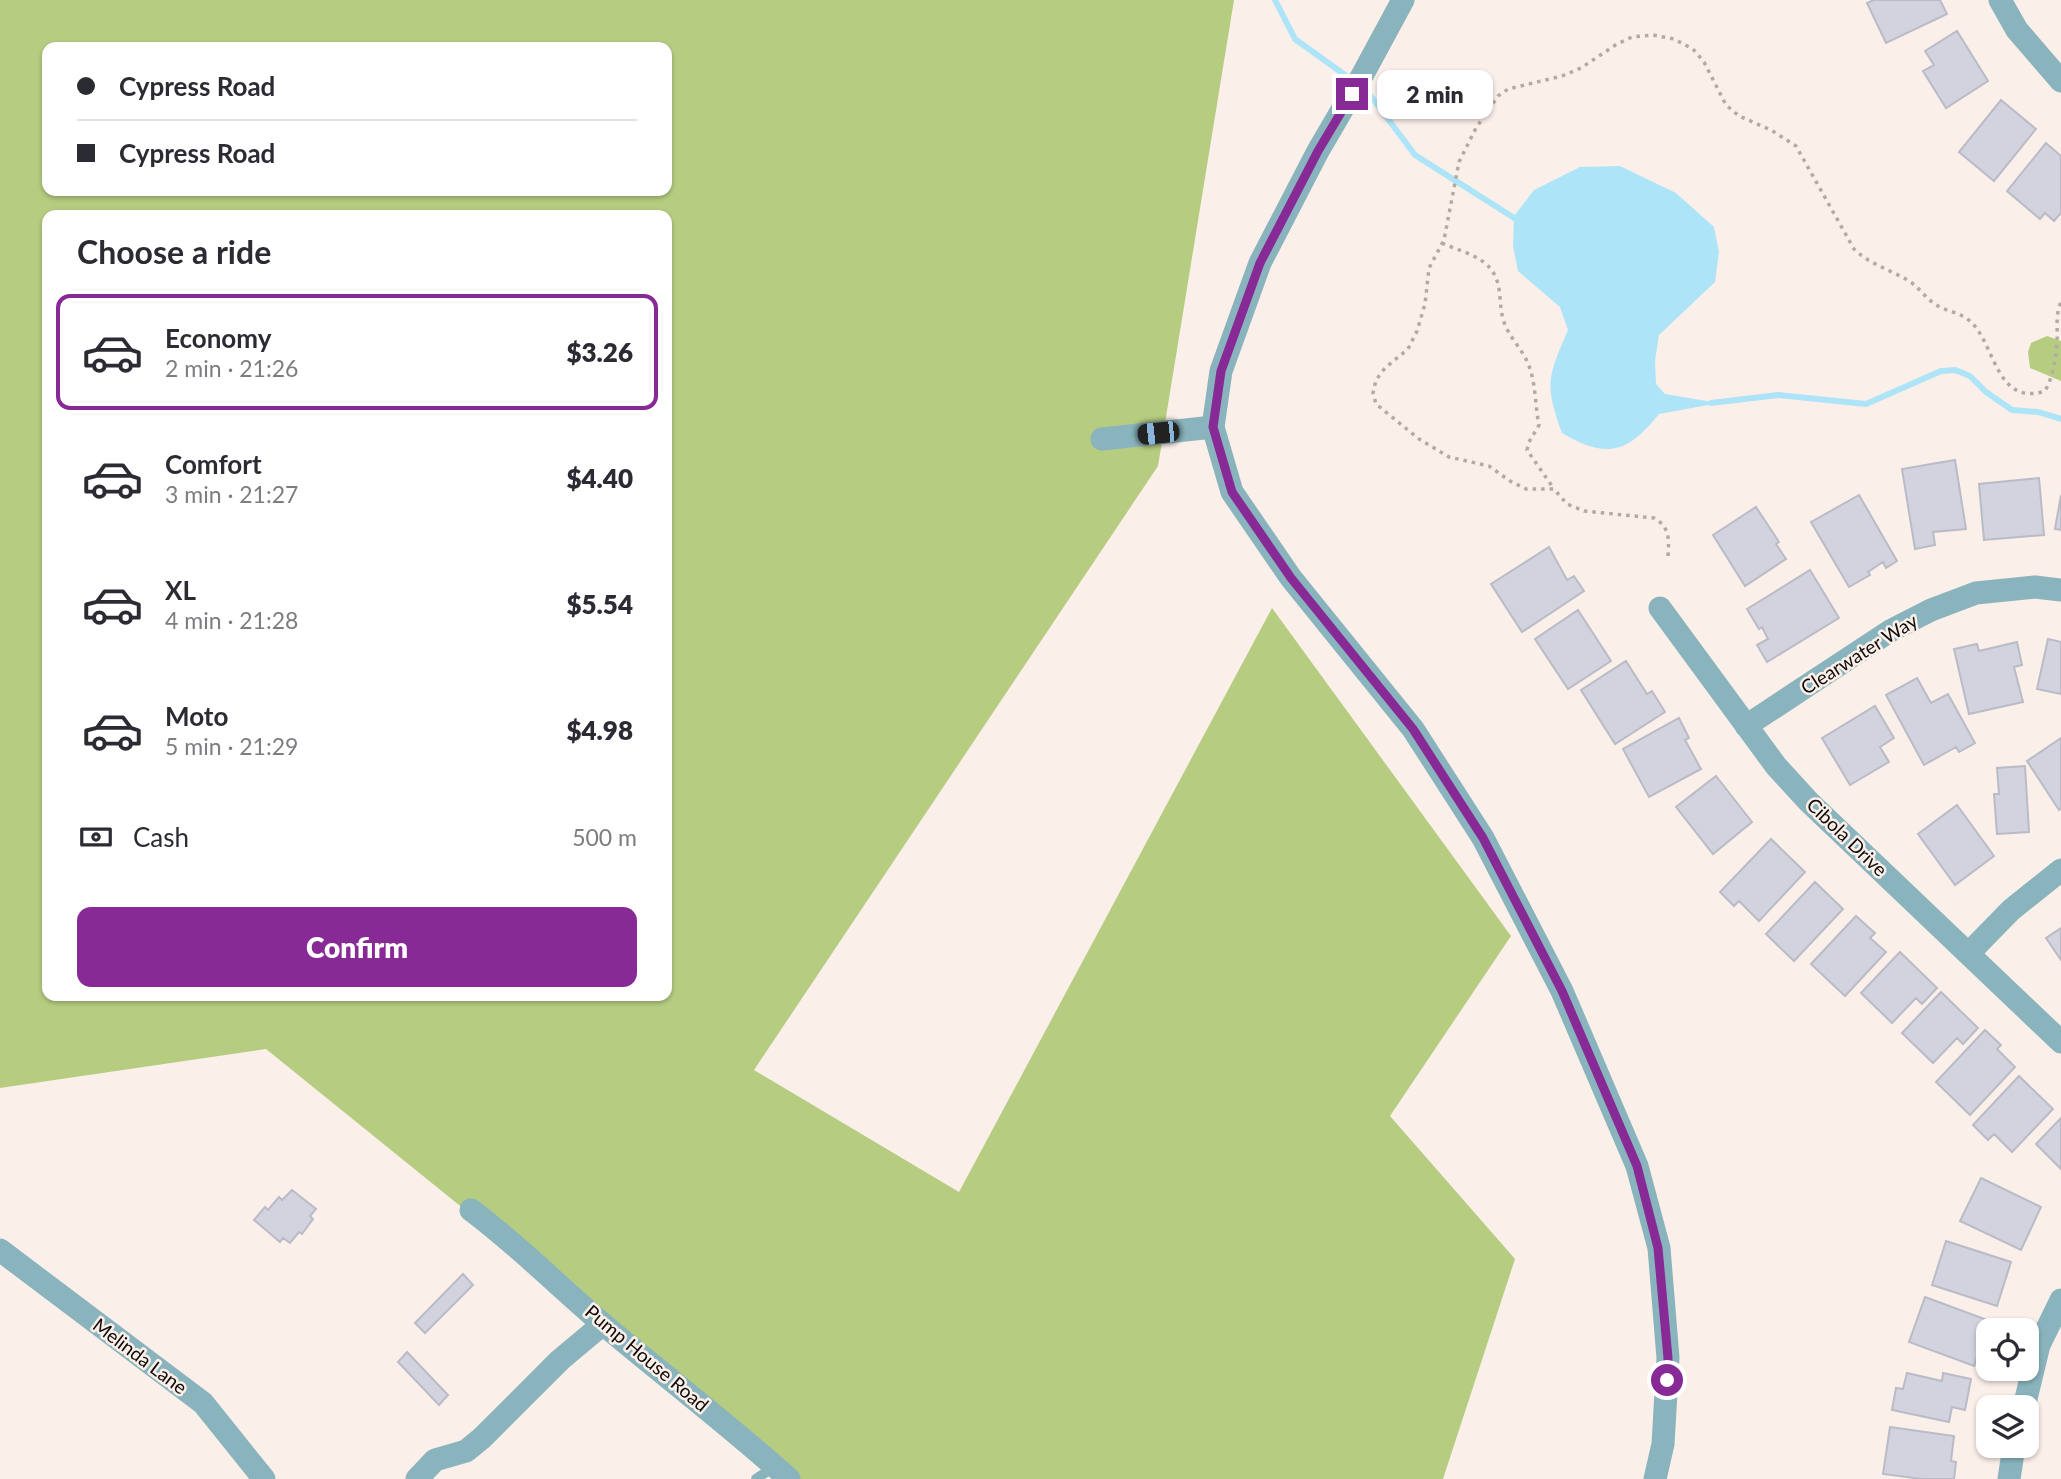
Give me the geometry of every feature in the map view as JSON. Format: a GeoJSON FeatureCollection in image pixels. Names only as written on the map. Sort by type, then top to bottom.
{"type":"FeatureCollection","features":[{"type":"Feature","properties":{"kind":"street"},"geometry":{"type":"LineString","coordinates":[[1403,0],[1318,151],[1260,263],[1221,371],[1213,427],[1232,492],[1291,578],[1413,729],[1483,838],[1562,991],[1637,1166],[1658,1248],[1668,1358],[1663,1444],[1655,1479]]}},
{"type":"Feature","properties":{"kind":"street"},"geometry":{"type":"LineString","coordinates":[[2000,0],[2017,30],[2061,81]]}},
{"type":"Feature","properties":{"kind":"street"},"geometry":{"type":"LineString","coordinates":[[1102,439],[1213,427]]}},
{"type":"Feature","properties":{"kind":"street","name":"Clearwater Way"},"geometry":{"type":"LineString","coordinates":[[1746,726],[1890,631],[1931,610],[1976,593],[2035,587],[2061,590]]}},
{"type":"Feature","properties":{"kind":"street","name":"Cibola Drive"},"geometry":{"type":"LineString","coordinates":[[1660,608],[1776,766],[1809,803],[2061,1042]]}},
{"type":"Feature","properties":{"kind":"street"},"geometry":{"type":"LineString","coordinates":[[1969,953],[2011,910],[2061,870]]}},
{"type":"Feature","properties":{"kind":"street","name":"Pump House Road"},"geometry":{"type":"LineString","coordinates":[[471,1210],[506,1236],[774,1475]]}},
{"type":"Feature","properties":{"kind":"street","name":"Melinda Lane"},"geometry":{"type":"LineString","coordinates":[[0,1250],[203,1403],[264,1479]]}},
{"type":"Feature","properties":{"kind":"street"},"geometry":{"type":"LineString","coordinates":[[2027,1395],[2039,1345],[2061,1300]]}},
{"type":"Feature","properties":{"kind":"street"},"geometry":{"type":"LineString","coordinates":[[417,1479],[435,1460],[466,1451],[482,1438],[560,1360],[603,1324]]}},
{"type":"Feature","properties":{"kind":"street"},"geometry":{"type":"LineString","coordinates":[[2008,1479],[2012,1458]]}},
{"type":"Feature","properties":{"kind":"path"},"geometry":{"type":"LineString","coordinates":[[1554,489],[1526,489],[1489,466],[1449,457],[1419,439],[1376,404],[1373,393],[1376,380],[1385,368],[1408,349],[1417,331],[1425,304],[1429,268],[1442,243],[1459,162],[1476,128],[1498,96],[1508,89],[1572,72],[1632,37],[1674,39],[1693,49],[1704,62],[1726,105],[1739,116],[1771,130],[1796,146],[1854,249],[1864,259],[1911,283],[1936,305],[1964,316],[1973,323],[2002,377],[2023,393],[2036,394],[2045,391],[2051,381],[2057,343],[2058,308],[2061,302]]}},
{"type":"Feature","properties":{"kind":"path"},"geometry":{"type":"LineString","coordinates":[[1442,243],[1482,260],[1497,280],[1501,289],[1502,317],[1507,330],[1529,363],[1532,375],[1539,425],[1528,442],[1527,450],[1554,489],[1567,504],[1584,511],[1654,518],[1664,523],[1669,536],[1668,556]]}},
{"type":"Feature","properties":{"kind":"green space"},"geometry":{"type":"Polygon","coordinates":[[[0,0],[1234,0],[1158,466],[754,1070],[959,1192],[1272,608],[1511,936],[1390,1116],[1515,1259],[1443,1479],[798,1479],[266,1049],[0,1088],[0,0]]]}},
{"type":"Feature","properties":{"kind":"green space"},"geometry":{"type":"Polygon","coordinates":[[[2047,336],[2061,341],[2061,381],[2030,368],[2028,352],[2031,343],[2047,336]]]}},
{"type":"Feature","properties":{"kind":"water"},"geometry":{"type":"Polygon","coordinates":[[[1620,166],[1676,193],[1714,227],[1719,252],[1715,282],[1659,335],[1655,361],[1656,384],[1665,394],[1719,403],[1659,414],[1637,437],[1626,444],[1604,449],[1591,447],[1562,433],[1553,403],[1551,381],[1556,359],[1568,330],[1560,307],[1518,271],[1513,246],[1514,216],[1534,190],[1580,167],[1620,166]]]}},
{"type":"Feature","properties":{"kind":"building"},"geometry":{"type":"Polygon","coordinates":[[[1874,0],[1940,0],[1947,14],[1886,43],[1867,3],[1874,0]]]}},
{"type":"Feature","properties":{"kind":"building"},"geometry":{"type":"Polygon","coordinates":[[[1957,31],[1988,81],[1946,108],[1923,71],[1934,65],[1925,51],[1957,31]]]}},
{"type":"Feature","properties":{"kind":"building"},"geometry":{"type":"Polygon","coordinates":[[[2001,100],[2036,129],[1994,181],[1959,152],[2001,100]]]}},
{"type":"Feature","properties":{"kind":"building"},"geometry":{"type":"Polygon","coordinates":[[[2046,143],[2061,156],[2061,213],[2054,221],[2045,213],[2040,219],[2007,191],[2046,143]]]}},
{"type":"Feature","properties":{"kind":"building"},"geometry":{"type":"Polygon","coordinates":[[[1955,460],[1966,529],[1933,532],[1935,545],[1915,549],[1902,469],[1955,460]]]}},
{"type":"Feature","properties":{"kind":"building"},"geometry":{"type":"Polygon","coordinates":[[[2039,478],[2044,535],[1984,540],[1979,484],[2039,478]]]}},
{"type":"Feature","properties":{"kind":"building"},"geometry":{"type":"Polygon","coordinates":[[[1859,495],[1897,561],[1886,568],[1883,562],[1868,572],[1870,575],[1849,587],[1811,522],[1859,495]]]}},
{"type":"Feature","properties":{"kind":"building"},"geometry":{"type":"Polygon","coordinates":[[[2061,495],[2061,530],[2055,529],[2061,495]]]}},
{"type":"Feature","properties":{"kind":"building"},"geometry":{"type":"Polygon","coordinates":[[[1756,507],[1779,542],[1776,544],[1786,559],[1745,586],[1713,535],[1756,507]]]}},
{"type":"Feature","properties":{"kind":"building"},"geometry":{"type":"Polygon","coordinates":[[[1549,547],[1567,580],[1574,576],[1584,591],[1522,632],[1491,584],[1549,547]]]}},
{"type":"Feature","properties":{"kind":"building"},"geometry":{"type":"Polygon","coordinates":[[[1810,570],[1839,618],[1767,662],[1757,645],[1768,639],[1747,609],[1810,570]]]}},
{"type":"Feature","properties":{"kind":"building"},"geometry":{"type":"Polygon","coordinates":[[[1578,610],[1611,661],[1568,689],[1535,639],[1578,610]]]}},
{"type":"Feature","properties":{"kind":"building"},"geometry":{"type":"Polygon","coordinates":[[[2048,639],[2061,642],[2061,694],[2037,689],[2048,639]]]}},
{"type":"Feature","properties":{"kind":"building"},"geometry":{"type":"Polygon","coordinates":[[[2017,642],[2022,665],[2014,667],[2023,702],[1969,714],[1954,649],[1977,644],[1979,651],[2017,642]]]}},
{"type":"Feature","properties":{"kind":"building"},"geometry":{"type":"Polygon","coordinates":[[[1626,661],[1647,694],[1652,691],[1665,712],[1615,744],[1581,690],[1626,661]]]}},
{"type":"Feature","properties":{"kind":"building"},"geometry":{"type":"Polygon","coordinates":[[[1917,678],[1931,703],[1948,694],[1975,743],[1959,752],[1956,747],[1924,765],[1886,695],[1917,678]]]}},
{"type":"Feature","properties":{"kind":"building"},"geometry":{"type":"Polygon","coordinates":[[[1875,706],[1894,738],[1880,747],[1889,762],[1850,785],[1822,738],[1875,706]]]}},
{"type":"Feature","properties":{"kind":"building"},"geometry":{"type":"Polygon","coordinates":[[[1679,718],[1689,738],[1685,740],[1701,769],[1649,797],[1623,749],[1679,718]]]}},
{"type":"Feature","properties":{"kind":"building"},"geometry":{"type":"Polygon","coordinates":[[[2061,738],[2061,809],[2059,810],[2027,761],[2061,738]]]}},
{"type":"Feature","properties":{"kind":"building"},"geometry":{"type":"Polygon","coordinates":[[[2025,766],[2029,832],[1997,834],[1994,794],[1999,794],[1997,768],[2025,766]]]}},
{"type":"Feature","properties":{"kind":"building"},"geometry":{"type":"Polygon","coordinates":[[[1716,776],[1752,822],[1713,854],[1676,807],[1716,776]]]}},
{"type":"Feature","properties":{"kind":"building"},"geometry":{"type":"Polygon","coordinates":[[[1957,805],[1994,856],[1955,885],[1918,834],[1957,805]]]}},
{"type":"Feature","properties":{"kind":"building"},"geometry":{"type":"Polygon","coordinates":[[[1771,839],[1805,872],[1759,921],[1739,901],[1734,906],[1720,892],[1771,839]]]}},
{"type":"Feature","properties":{"kind":"building"},"geometry":{"type":"Polygon","coordinates":[[[1815,882],[1843,909],[1794,961],[1766,934],[1815,882]]]}},
{"type":"Feature","properties":{"kind":"building"},"geometry":{"type":"Polygon","coordinates":[[[1856,916],[1875,933],[1870,938],[1886,952],[1845,996],[1811,964],[1856,916]]]}},
{"type":"Feature","properties":{"kind":"building"},"geometry":{"type":"Polygon","coordinates":[[[2061,928],[2061,960],[2046,938],[2061,928]]]}},
{"type":"Feature","properties":{"kind":"building"},"geometry":{"type":"Polygon","coordinates":[[[1900,952],[1937,988],[1922,1004],[1916,998],[1892,1023],[1861,993],[1900,952]]]}},
{"type":"Feature","properties":{"kind":"building"},"geometry":{"type":"Polygon","coordinates":[[[1941,992],[1978,1028],[1963,1044],[1957,1038],[1933,1063],[1902,1033],[1941,992]]]}},
{"type":"Feature","properties":{"kind":"building"},"geometry":{"type":"Polygon","coordinates":[[[1985,1030],[2001,1045],[1997,1049],[2015,1067],[1970,1115],[1936,1082],[1985,1030]]]}},
{"type":"Feature","properties":{"kind":"building"},"geometry":{"type":"Polygon","coordinates":[[[2019,1076],[2053,1109],[2012,1152],[1994,1134],[1988,1140],[1973,1125],[2019,1076]]]}},
{"type":"Feature","properties":{"kind":"building"},"geometry":{"type":"Polygon","coordinates":[[[2061,1118],[2061,1169],[2036,1144],[2061,1118]]]}},
{"type":"Feature","properties":{"kind":"building"},"geometry":{"type":"Polygon","coordinates":[[[1981,1178],[2041,1207],[2021,1250],[1960,1221],[1981,1178]]]}},
{"type":"Feature","properties":{"kind":"building"},"geometry":{"type":"Polygon","coordinates":[[[292,1190],[316,1209],[310,1216],[313,1219],[302,1234],[299,1232],[290,1243],[283,1238],[280,1242],[254,1220],[265,1207],[268,1210],[279,1197],[282,1200],[292,1190]]]}},
{"type":"Feature","properties":{"kind":"building"},"geometry":{"type":"Polygon","coordinates":[[[1946,1241],[2011,1262],[1997,1306],[1932,1285],[1946,1241]]]}},
{"type":"Feature","properties":{"kind":"building"},"geometry":{"type":"Polygon","coordinates":[[[463,1274],[473,1285],[425,1333],[415,1323],[463,1274]]]}},
{"type":"Feature","properties":{"kind":"building"},"geometry":{"type":"Polygon","coordinates":[[[1925,1297],[1982,1318],[1976,1318],[1974,1366],[1909,1342],[1925,1297]]]}},
{"type":"Feature","properties":{"kind":"building"},"geometry":{"type":"Polygon","coordinates":[[[407,1352],[448,1395],[439,1405],[398,1362],[407,1352]]]}},
{"type":"Feature","properties":{"kind":"building"},"geometry":{"type":"Polygon","coordinates":[[[1907,1373],[1942,1381],[1943,1373],[1971,1379],[1965,1410],[1952,1407],[1949,1422],[1892,1410],[1896,1388],[1903,1389],[1907,1373]]]}},
{"type":"Feature","properties":{"kind":"building"},"geometry":{"type":"Polygon","coordinates":[[[1890,1427],[1954,1436],[1951,1461],[1956,1462],[1954,1479],[1922,1479],[1883,1474],[1890,1427]]]}},
{"type":"Feature","properties":{"kind":"waterway"},"geometry":{"type":"LineString","coordinates":[[1275,0],[1295,39],[1345,75]]}},
{"type":"Feature","properties":{"kind":"waterway"},"geometry":{"type":"LineString","coordinates":[[1370,95],[1415,155],[1519,221]]}},
{"type":"Feature","properties":{"kind":"waterway"},"geometry":{"type":"LineString","coordinates":[[1711,403],[1778,395],[1866,404],[1941,371],[1955,370],[1970,376],[1986,392],[2012,410],[2038,412],[2061,419]]}},
{"type":"Feature","properties":{"kind":"route"},"geometry":{"type":"LineString","coordinates":[[1352,94],[1318,151],[1260,263],[1221,371],[1213,427],[1232,492],[1291,578],[1413,729],[1483,838],[1562,991],[1637,1166],[1658,1248],[1668,1358],[1667,1380]]}}]}
